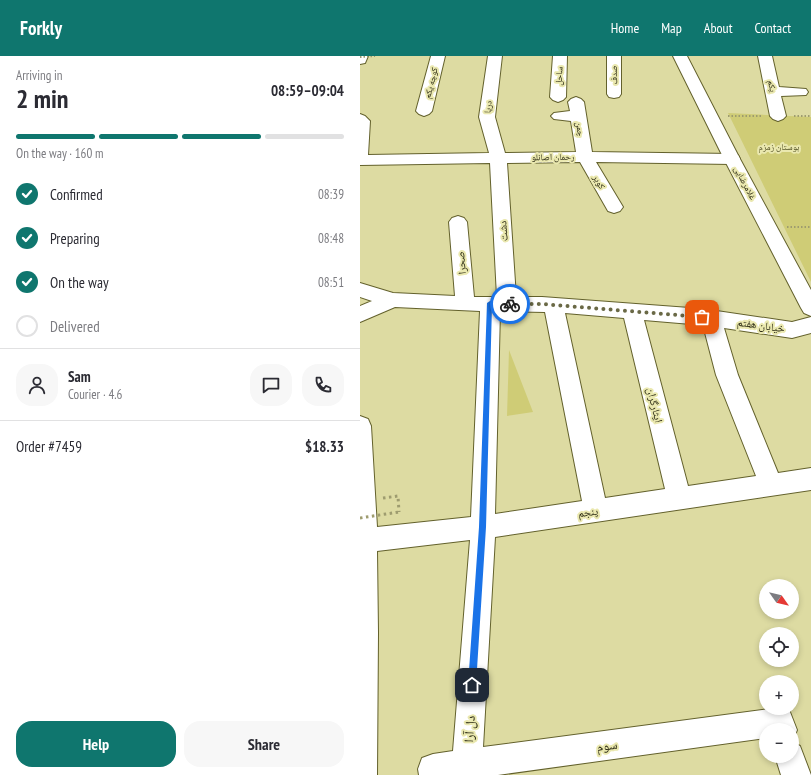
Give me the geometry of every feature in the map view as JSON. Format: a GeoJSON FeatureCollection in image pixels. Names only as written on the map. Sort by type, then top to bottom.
{"type":"FeatureCollection","features":[{"type":"Feature","properties":{"kind":"main road","name":"کوچه یکم"},"geometry":{"type":"LineString","coordinates":[[424,111],[438,56]]}},
{"type":"Feature","properties":{"kind":"main road","name":"دریا"},"geometry":{"type":"LineString","coordinates":[[495,56],[487,117],[498,158]]}},
{"type":"Feature","properties":{"kind":"main road","name":"ساحل"},"geometry":{"type":"LineString","coordinates":[[558,97],[560,56]]}},
{"type":"Feature","properties":{"kind":"main road","name":"صدف"},"geometry":{"type":"LineString","coordinates":[[614,56],[614,94]]}},
{"type":"Feature","properties":{"kind":"main road","name":"غلامرضایی"},"geometry":{"type":"LineString","coordinates":[[680,56],[768,228],[811,308]]}},
{"type":"Feature","properties":{"kind":"main road","name":"یکم"},"geometry":{"type":"LineString","coordinates":[[764,56],[778,116]]}},
{"type":"Feature","properties":{"kind":"main road"},"geometry":{"type":"LineString","coordinates":[[773,91],[802,92]]}},
{"type":"Feature","properties":{"kind":"main road","name":"چمن"},"geometry":{"type":"LineString","coordinates":[[559,116],[577,109],[585,157]]}},
{"type":"Feature","properties":{"kind":"main road"},"geometry":{"type":"LineString","coordinates":[[360,119],[362,121],[362,139],[365,160]]}},
{"type":"Feature","properties":{"kind":"main road","name":"رحمان اصانلو"},"geometry":{"type":"LineString","coordinates":[[365,160],[585,157],[732,158]]}},
{"type":"Feature","properties":{"kind":"main road","name":"کویر"},"geometry":{"type":"LineString","coordinates":[[585,157],[614,207]]}},
{"type":"Feature","properties":{"kind":"main road","name":"دشت"},"geometry":{"type":"LineString","coordinates":[[483,527],[498,303],[498,158]]}},
{"type":"Feature","properties":{"kind":"main road","name":"صحرا"},"geometry":{"type":"LineString","coordinates":[[458,222],[464,304]]}},
{"type":"Feature","properties":{"kind":"main road"},"geometry":{"type":"LineString","coordinates":[[360,290],[393,300]]}},
{"type":"Feature","properties":{"kind":"main road"},"geometry":{"type":"LineString","coordinates":[[360,314],[393,300]]}},
{"type":"Feature","properties":{"kind":"main road","name":"خیابان هفتم"},"geometry":{"type":"LineString","coordinates":[[393,300],[464,304],[498,303],[553,305],[710,318],[792,330],[811,325]]}},
{"type":"Feature","properties":{"kind":"main road"},"geometry":{"type":"LineString","coordinates":[[553,305],[596,510]]}},
{"type":"Feature","properties":{"kind":"main road","name":"ایثارگران"},"geometry":{"type":"LineString","coordinates":[[632,311],[679,498]]}},
{"type":"Feature","properties":{"kind":"main road"},"geometry":{"type":"LineString","coordinates":[[710,318],[727,375],[771,485]]}},
{"type":"Feature","properties":{"kind":"main road"},"geometry":{"type":"LineString","coordinates":[[360,426],[363,627],[362,775]]}},
{"type":"Feature","properties":{"kind":"main road","name":"پنجم"},"geometry":{"type":"LineString","coordinates":[[362,529],[483,527],[811,479]]}},
{"type":"Feature","properties":{"kind":"main road","name":"دل آرا"},"geometry":{"type":"LineString","coordinates":[[467,764],[483,527]]}},
{"type":"Feature","properties":{"kind":"main road","name":"سوم"},"geometry":{"type":"LineString","coordinates":[[433,772],[467,764],[759,729]]}},
{"type":"Feature","properties":{"kind":"main road"},"geometry":{"type":"LineString","coordinates":[[792,763],[796,775]]}},
{"type":"Feature","properties":{"kind":"path"},"geometry":{"type":"LineString","coordinates":[[360,56],[375,56]]}},
{"type":"Feature","properties":{"kind":"path"},"geometry":{"type":"LineString","coordinates":[[768,228],[811,227]]}},
{"type":"Feature","properties":{"kind":"path"},"geometry":{"type":"LineString","coordinates":[[362,529],[399,512],[398,496]]}},
{"type":"Feature","properties":{"kind":"green space","name":"بوستان زمزم"},"geometry":{"type":"Polygon","coordinates":[[[728,113],[811,117],[811,282],[728,113]]]}},
{"type":"Feature","properties":{"kind":"green space"},"geometry":{"type":"Polygon","coordinates":[[[509,350],[533,412],[507,416],[509,350]]]}},
{"type":"Feature","properties":{"kind":"way so far"},"geometry":{"type":"LineString","coordinates":[[510,304],[542,304],[702,317]]}},
{"type":"Feature","properties":{"kind":"route"},"geometry":{"type":"LineString","coordinates":[[472,685],[483,527],[490,303],[510,304]]}}]}
